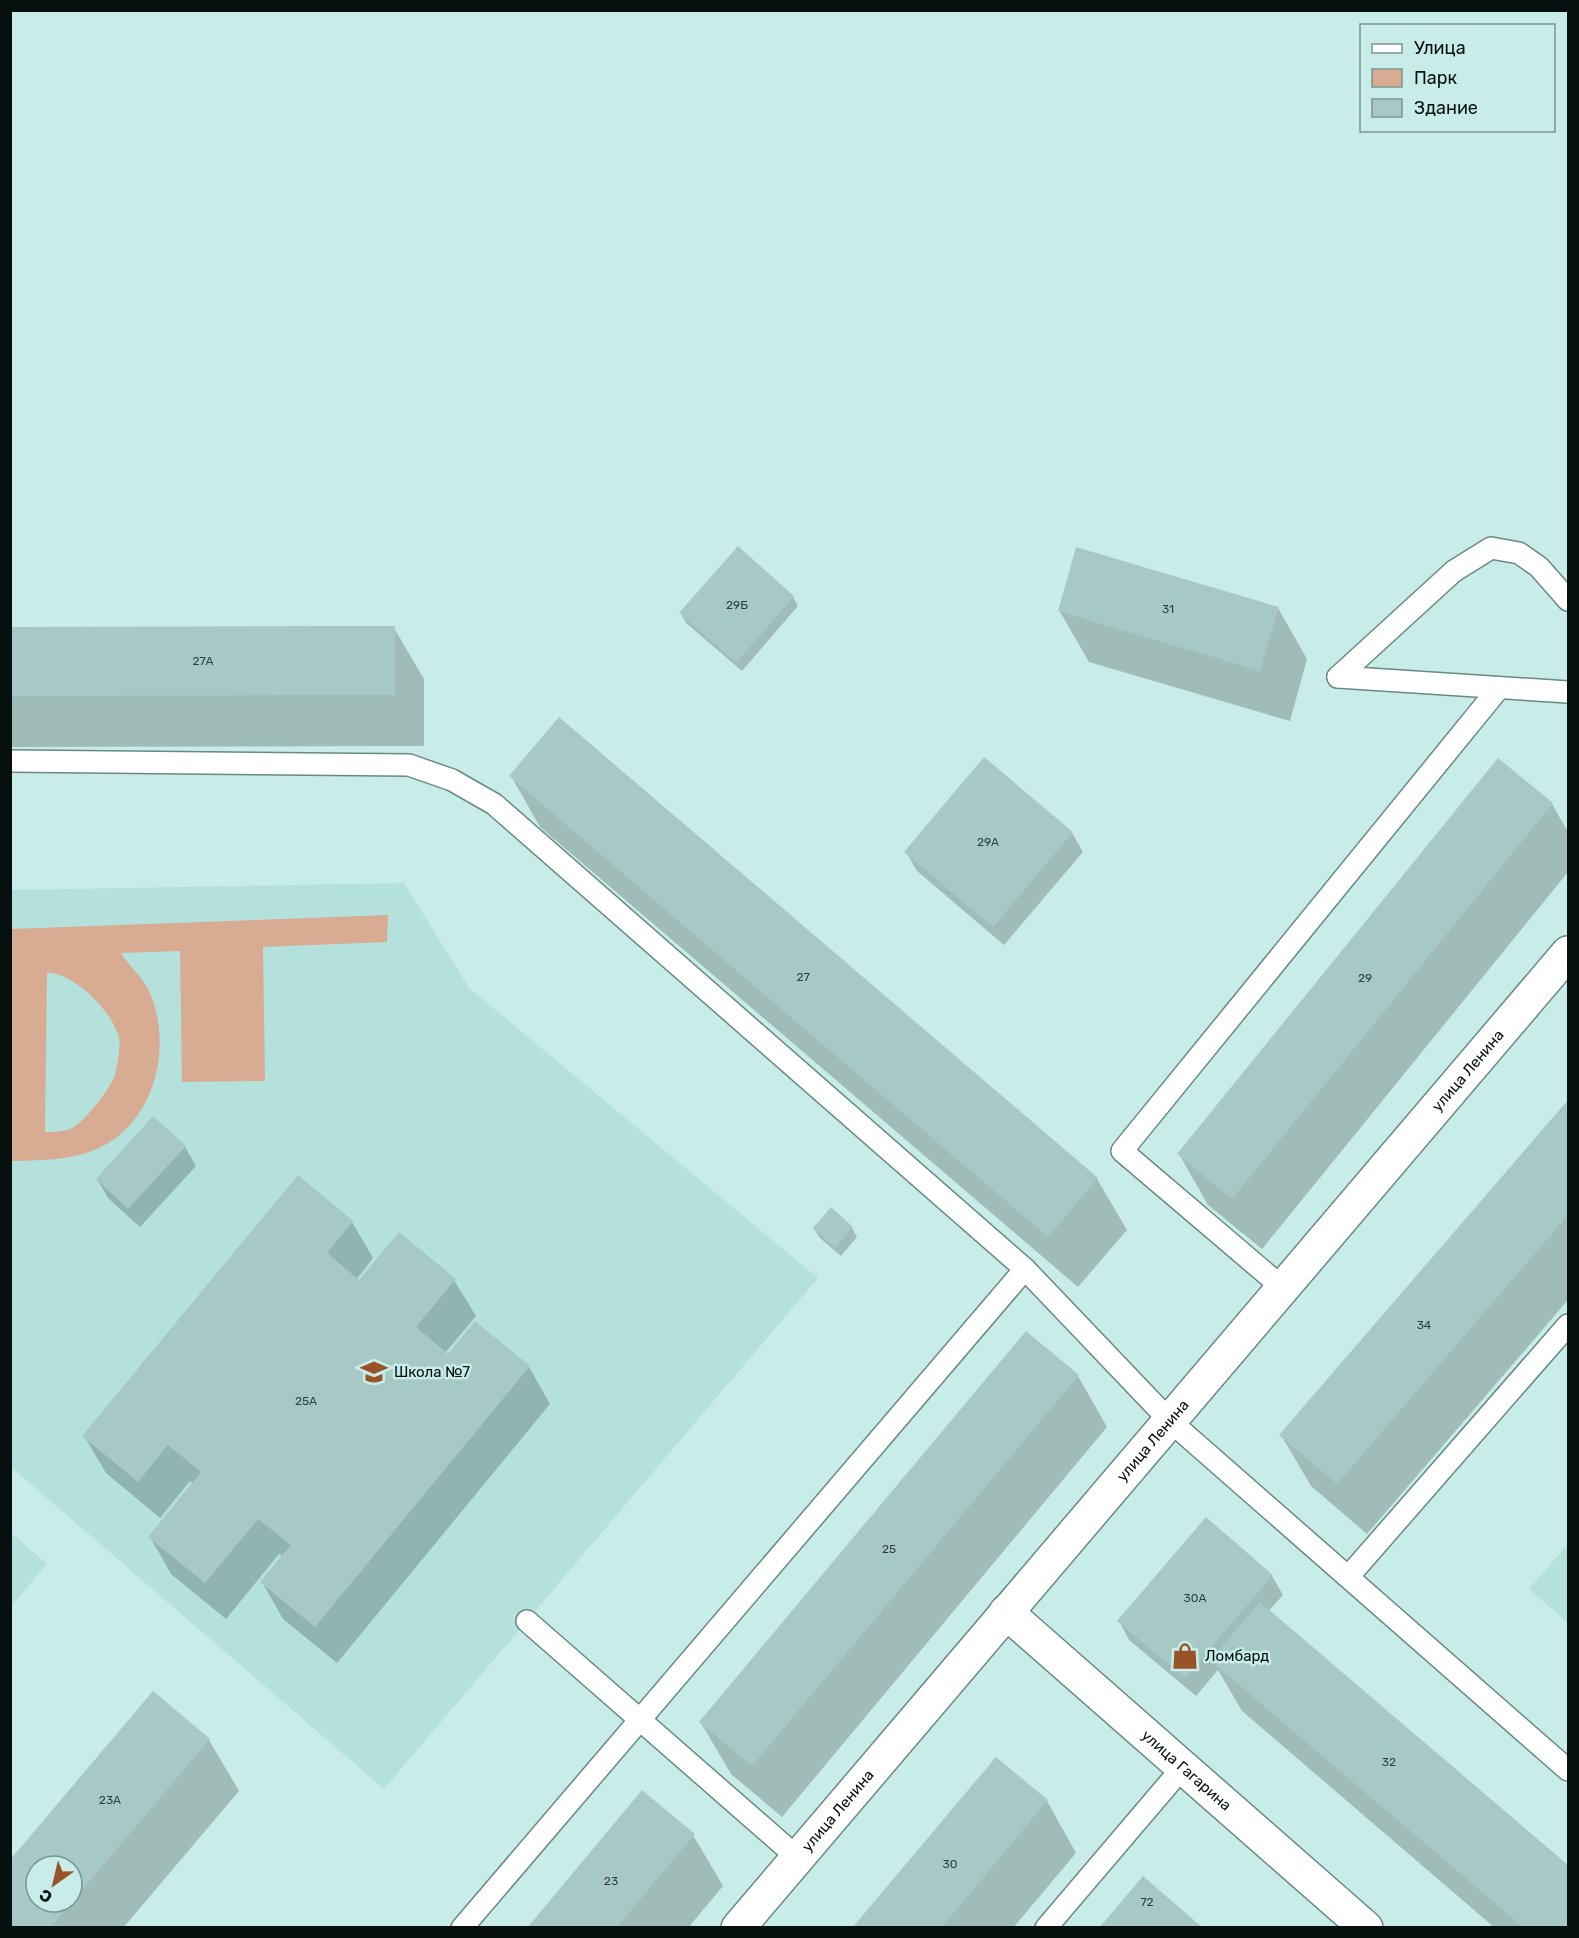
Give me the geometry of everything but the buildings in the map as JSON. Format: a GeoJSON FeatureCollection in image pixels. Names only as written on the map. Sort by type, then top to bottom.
{"type":"FeatureCollection","features":[{"type":"Feature","properties":{"kind":"street","name":"улица Ленина"},"geometry":{"type":"LineString","coordinates":[[738,1928],[1569,953]]}},
{"type":"Feature","properties":{"kind":"street","name":"улица Гагарина"},"geometry":{"type":"LineString","coordinates":[[1006,1612],[1366,1928]]}},
{"type":"Feature","properties":{"kind":"lane"},"geometry":{"type":"LineString","coordinates":[[1569,600],[1539,567],[1519,554],[1491,548],[1454,571],[1338,677],[1569,692]]}},
{"type":"Feature","properties":{"kind":"lane"},"geometry":{"type":"LineString","coordinates":[[1283,1288],[1122,1151],[1499,687]]}},
{"type":"Feature","properties":{"kind":"lane"},"geometry":{"type":"LineString","coordinates":[[10,761],[409,765],[452,780],[494,804],[1025,1269],[1170,1421],[1569,1770]]}},
{"type":"Feature","properties":{"kind":"lane"},"geometry":{"type":"LineString","coordinates":[[462,1928],[1025,1269]]}},
{"type":"Feature","properties":{"kind":"lane"},"geometry":{"type":"LineString","coordinates":[[1348,1577],[1569,1325]]}},
{"type":"Feature","properties":{"kind":"lane"},"geometry":{"type":"LineString","coordinates":[[527,1621],[798,1858]]}},
{"type":"Feature","properties":{"kind":"lane"},"geometry":{"type":"LineString","coordinates":[[1046,1928],[1183,1767]]}},
{"type":"Feature","properties":{"kind":"shaded area","name":"Школа №7"},"geometry":{"type":"Polygon","coordinates":[[[404,883],[469,988],[818,1278],[384,1789],[11,1467],[11,890],[404,883]]]}},
{"type":"Feature","properties":{"kind":"shaded area"},"geometry":{"type":"Polygon","coordinates":[[[11,1533],[47,1564],[11,1606],[11,1533]]]}},
{"type":"Feature","properties":{"kind":"shaded area"},"geometry":{"type":"Polygon","coordinates":[[[1568,1544],[1568,1623],[1529,1589],[1568,1544]]]}},
{"type":"Feature","properties":{"kind":"green space"},"geometry":{"type":"Polygon","coordinates":[[[388,915],[387,942],[263,947],[265,1081],[182,1082],[180,951],[121,953],[150,993],[157,1015],[160,1038],[158,1062],[153,1085],[143,1106],[130,1125],[113,1140],[92,1151],[62,1158],[11,1161],[11,929],[388,915]],[[47,973],[45,1132],[72,1128],[90,1112],[113,1080],[119,1051],[119,1038],[115,1028],[101,1006],[80,986],[58,974],[47,973]]]}},
{"type":"Feature","properties":{"kind":"place","name":"Школа №7"},"geometry":{"type":"Point","coordinates":[374,1372]}},
{"type":"Feature","properties":{"kind":"place","name":"Ломбард"},"geometry":{"type":"Point","coordinates":[1185,1656]}}]}
